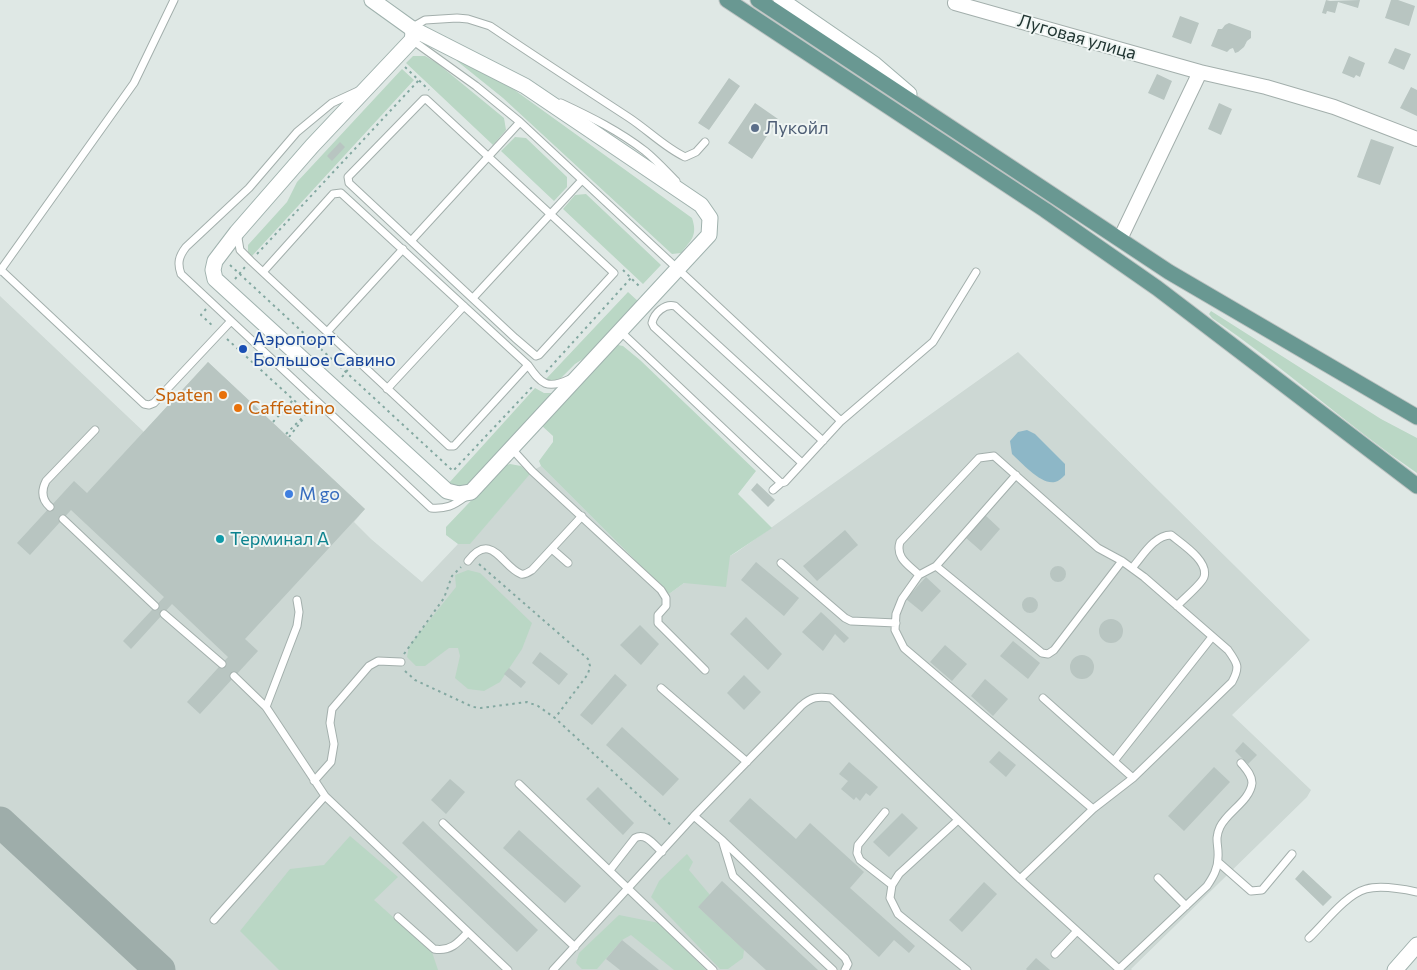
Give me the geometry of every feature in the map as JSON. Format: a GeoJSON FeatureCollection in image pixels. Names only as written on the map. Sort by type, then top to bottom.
{"type":"FeatureCollection","features":[{"type":"Feature","properties":{"kind":"main road"},"geometry":{"type":"LineString","coordinates":[[727,0],[1045,210],[1157,288],[1417,486]]}},
{"type":"Feature","properties":{"kind":"main road"},"geometry":{"type":"LineString","coordinates":[[758,0],[1170,272],[1417,417]]}},
{"type":"Feature","properties":{"kind":"street"},"geometry":{"type":"LineString","coordinates":[[372,0],[412,34],[525,86],[701,205],[710,218],[709,235],[471,492],[459,494],[447,490],[215,279],[213,270],[215,261],[237,232],[312,146],[370,85],[412,34]]}},
{"type":"Feature","properties":{"kind":"street"},"geometry":{"type":"LineString","coordinates":[[781,0],[874,64],[942,123]]}},
{"type":"Feature","properties":{"kind":"street","name":"Луговая улица"},"geometry":{"type":"LineString","coordinates":[[955,3],[1200,72],[1266,86],[1334,107],[1417,139]]}},
{"type":"Feature","properties":{"kind":"street"},"geometry":{"type":"LineString","coordinates":[[1120,239],[1200,72]]}},
{"type":"Feature","properties":{"kind":"street"},"geometry":{"type":"LineString","coordinates":[[1395,970],[1417,945]]}},
{"type":"Feature","properties":{"kind":"lane"},"geometry":{"type":"LineString","coordinates":[[174,0],[134,83],[0,270],[144,404],[149,406],[154,403],[231,321]]}},
{"type":"Feature","properties":{"kind":"lane"},"geometry":{"type":"LineString","coordinates":[[705,142],[696,152],[685,157],[673,151],[612,106],[490,26],[468,18],[425,20],[412,34],[520,122],[841,421]]}},
{"type":"Feature","properties":{"kind":"lane"},"geometry":{"type":"LineString","coordinates":[[370,85],[332,103],[297,132],[249,188],[180,254],[178,265],[180,274],[431,508],[444,509],[457,503],[471,492]]}},
{"type":"Feature","properties":{"kind":"lane"},"geometry":{"type":"LineString","coordinates":[[426,99],[551,213],[614,273],[539,355],[536,356],[348,183],[348,177],[426,99]]}},
{"type":"Feature","properties":{"kind":"lane"},"geometry":{"type":"LineString","coordinates":[[411,241],[520,122]]}},
{"type":"Feature","properties":{"kind":"lane"},"geometry":{"type":"LineString","coordinates":[[473,298],[582,180]]}},
{"type":"Feature","properties":{"kind":"lane"},"geometry":{"type":"LineString","coordinates":[[262,272],[333,194],[341,193],[528,365],[538,380],[547,385],[558,385],[578,376]]}},
{"type":"Feature","properties":{"kind":"lane"},"geometry":{"type":"LineString","coordinates":[[237,232],[240,250],[449,446],[452,447],[528,365]]}},
{"type":"Feature","properties":{"kind":"lane"},"geometry":{"type":"LineString","coordinates":[[327,332],[403,249]]}},
{"type":"Feature","properties":{"kind":"lane"},"geometry":{"type":"LineString","coordinates":[[773,490],[785,482],[841,421],[933,342],[976,272]]}},
{"type":"Feature","properties":{"kind":"lane"},"geometry":{"type":"LineString","coordinates":[[802,463],[654,327],[652,323],[653,318],[665,306],[669,304],[675,306],[823,441]]}},
{"type":"Feature","properties":{"kind":"lane"},"geometry":{"type":"LineString","coordinates":[[388,389],[464,306]]}},
{"type":"Feature","properties":{"kind":"lane"},"geometry":{"type":"LineString","coordinates":[[620,331],[781,483]]}},
{"type":"Feature","properties":{"kind":"lane"},"geometry":{"type":"LineString","coordinates":[[50,507],[45,502],[42,489],[46,481],[95,430]]}},
{"type":"Feature","properties":{"kind":"lane"},"geometry":{"type":"LineString","coordinates":[[512,449],[532,471],[661,590],[666,598],[666,606],[658,615],[658,623],[705,670]]}},
{"type":"Feature","properties":{"kind":"lane"},"geometry":{"type":"LineString","coordinates":[[919,575],[900,557],[898,549],[900,542],[979,458],[994,456],[1098,548],[1132,568],[1228,650],[1236,660],[1238,671],[1232,682],[1133,778],[1094,809],[1020,879]]}},
{"type":"Feature","properties":{"kind":"lane"},"geometry":{"type":"LineString","coordinates":[[1016,475],[936,566],[919,575],[902,599],[896,614],[895,630],[904,648],[1094,809]]}},
{"type":"Feature","properties":{"kind":"lane"},"geometry":{"type":"LineString","coordinates":[[468,561],[474,552],[482,549],[490,550],[498,554],[520,574],[526,574],[532,570],[582,516]]}},
{"type":"Feature","properties":{"kind":"lane"},"geometry":{"type":"LineString","coordinates":[[63,519],[155,606]]}},
{"type":"Feature","properties":{"kind":"lane"},"geometry":{"type":"LineString","coordinates":[[1132,568],[1159,538],[1171,535],[1202,562],[1205,570],[1204,578],[1177,606]]}},
{"type":"Feature","properties":{"kind":"lane"},"geometry":{"type":"LineString","coordinates":[[552,549],[568,563]]}},
{"type":"Feature","properties":{"kind":"lane"},"geometry":{"type":"LineString","coordinates":[[936,566],[1042,653],[1048,654],[1054,650],[1122,561]]}},
{"type":"Feature","properties":{"kind":"lane"},"geometry":{"type":"LineString","coordinates":[[781,563],[851,621],[896,623]]}},
{"type":"Feature","properties":{"kind":"lane"},"geometry":{"type":"LineString","coordinates":[[266,707],[298,626],[299,612],[297,600]]}},
{"type":"Feature","properties":{"kind":"lane"},"geometry":{"type":"LineString","coordinates":[[164,614],[222,664]]}},
{"type":"Feature","properties":{"kind":"lane"},"geometry":{"type":"LineString","coordinates":[[1114,761],[1212,637]]}},
{"type":"Feature","properties":{"kind":"lane"},"geometry":{"type":"LineString","coordinates":[[314,781],[331,762],[334,744],[330,723],[332,709],[369,666],[378,661],[401,662]]}},
{"type":"Feature","properties":{"kind":"lane"},"geometry":{"type":"LineString","coordinates":[[234,676],[266,707],[325,796],[508,970]]}},
{"type":"Feature","properties":{"kind":"lane"},"geometry":{"type":"LineString","coordinates":[[660,688],[747,762]]}},
{"type":"Feature","properties":{"kind":"lane"},"geometry":{"type":"LineString","coordinates":[[553,970],[694,816],[808,700],[820,696],[831,698],[1020,879],[1119,969],[1207,886],[1216,872],[1218,856],[1216,837],[1221,824],[1247,794],[1252,783],[1250,774],[1241,763]]}},
{"type":"Feature","properties":{"kind":"lane"},"geometry":{"type":"LineString","coordinates":[[1043,698],[1133,778]]}},
{"type":"Feature","properties":{"kind":"lane"},"geometry":{"type":"LineString","coordinates":[[519,784],[713,970]]}},
{"type":"Feature","properties":{"kind":"lane"},"geometry":{"type":"LineString","coordinates":[[214,920],[325,796]]}},
{"type":"Feature","properties":{"kind":"lane"},"geometry":{"type":"LineString","coordinates":[[886,812],[858,845],[857,853],[860,860],[892,885]]}},
{"type":"Feature","properties":{"kind":"lane"},"geometry":{"type":"LineString","coordinates":[[694,816],[723,841],[845,958],[848,964],[846,970]]}},
{"type":"Feature","properties":{"kind":"lane"},"geometry":{"type":"LineString","coordinates":[[958,820],[900,874],[892,885],[890,898],[898,914],[967,970]]}},
{"type":"Feature","properties":{"kind":"lane"},"geometry":{"type":"LineString","coordinates":[[443,823],[575,947]]}},
{"type":"Feature","properties":{"kind":"lane"},"geometry":{"type":"LineString","coordinates":[[610,870],[635,838],[640,836],[644,836],[662,852]]}},
{"type":"Feature","properties":{"kind":"lane"},"geometry":{"type":"LineString","coordinates":[[723,841],[733,876],[833,970]]}},
{"type":"Feature","properties":{"kind":"lane"},"geometry":{"type":"LineString","coordinates":[[1218,862],[1251,891],[1257,891],[1262,890],[1292,854]]}},
{"type":"Feature","properties":{"kind":"lane"},"geometry":{"type":"LineString","coordinates":[[1158,878],[1186,906]]}},
{"type":"Feature","properties":{"kind":"lane"},"geometry":{"type":"LineString","coordinates":[[1309,938],[1353,895],[1368,888],[1399,888],[1417,892]]}},
{"type":"Feature","properties":{"kind":"lane"},"geometry":{"type":"LineString","coordinates":[[398,918],[434,949],[448,949],[468,932]]}},
{"type":"Feature","properties":{"kind":"lane"},"geometry":{"type":"LineString","coordinates":[[1055,954],[1077,931]]}},
{"type":"Feature","properties":{"kind":"path"},"geometry":{"type":"LineString","coordinates":[[230,265],[453,471],[631,278]]}},
{"type":"Feature","properties":{"kind":"path"},"geometry":{"type":"LineString","coordinates":[[272,422],[293,400]]}},
{"type":"Feature","properties":{"kind":"path"},"geometry":{"type":"LineString","coordinates":[[286,434],[308,413],[289,437]]}},
{"type":"Feature","properties":{"kind":"path"},"geometry":{"type":"LineString","coordinates":[[555,718],[588,674],[590,666],[588,660],[475,560],[468,561],[452,576],[444,598],[400,659],[403,670],[415,680],[473,707],[481,708],[527,702],[538,706],[555,718],[679,833]]}},
{"type":"Feature","properties":{"kind":"shaded area"},"geometry":{"type":"Polygon","coordinates":[[[0,296],[144,432],[208,362],[365,509],[354,522],[422,582],[458,544],[470,543],[532,471],[541,466],[669,594],[737,552],[1018,352],[1310,640],[1232,715],[1311,790],[1307,797],[1132,970],[0,970],[0,296]]]}},
{"type":"Feature","properties":{"kind":"green space"},"geometry":{"type":"Polygon","coordinates":[[[413,56],[425,56],[437,63],[504,118],[506,130],[493,145],[406,63],[413,56]]]}},
{"type":"Feature","properties":{"kind":"green space"},"geometry":{"type":"Polygon","coordinates":[[[459,57],[502,81],[692,218],[694,234],[681,253],[672,254],[503,98],[457,61],[459,57]]]}},
{"type":"Feature","properties":{"kind":"green space"},"geometry":{"type":"Polygon","coordinates":[[[402,69],[414,80],[252,256],[248,253],[248,245],[287,202],[297,182],[402,69]]]}},
{"type":"Feature","properties":{"kind":"green space"},"geometry":{"type":"Polygon","coordinates":[[[515,137],[526,138],[567,177],[567,187],[554,201],[501,151],[515,137]]]}},
{"type":"Feature","properties":{"kind":"green space"},"geometry":{"type":"Polygon","coordinates":[[[586,194],[661,265],[643,284],[563,209],[575,195],[586,194]]]}},
{"type":"Feature","properties":{"kind":"green space"},"geometry":{"type":"Polygon","coordinates":[[[628,292],[640,303],[595,351],[575,364],[561,378],[553,382],[546,379],[628,292]]]}},
{"type":"Feature","properties":{"kind":"green space"},"geometry":{"type":"Polygon","coordinates":[[[1211,311],[1381,419],[1417,438],[1417,473],[1212,318],[1209,314],[1211,311]]]}},
{"type":"Feature","properties":{"kind":"green space"},"geometry":{"type":"Polygon","coordinates":[[[618,345],[623,346],[640,360],[756,471],[738,494],[772,528],[730,556],[726,587],[684,583],[669,594],[541,466],[539,461],[553,442],[553,436],[541,425],[612,348],[618,345]]]}},
{"type":"Feature","properties":{"kind":"green space"},"geometry":{"type":"Polygon","coordinates":[[[535,388],[544,393],[554,393],[464,490],[448,484],[535,388]]]}},
{"type":"Feature","properties":{"kind":"green space"},"geometry":{"type":"Polygon","coordinates":[[[510,464],[521,466],[530,474],[470,544],[458,544],[446,535],[446,527],[504,466],[510,464]]]}},
{"type":"Feature","properties":{"kind":"green space"},"geometry":{"type":"Polygon","coordinates":[[[468,570],[480,573],[532,623],[522,649],[500,682],[484,691],[468,689],[455,678],[460,656],[458,648],[449,648],[425,666],[416,666],[407,657],[409,646],[456,587],[455,575],[468,570]]]}},
{"type":"Feature","properties":{"kind":"green space"},"geometry":{"type":"Polygon","coordinates":[[[350,836],[398,877],[374,900],[432,952],[438,970],[279,970],[240,931],[290,869],[324,865],[350,836]]]}},
{"type":"Feature","properties":{"kind":"green space"},"geometry":{"type":"Polygon","coordinates":[[[687,854],[693,862],[689,870],[710,895],[698,907],[744,950],[743,958],[728,969],[720,969],[651,897],[659,881],[687,854]]]}},
{"type":"Feature","properties":{"kind":"green space"},"geometry":{"type":"Polygon","coordinates":[[[619,915],[659,923],[706,970],[674,970],[631,935],[622,940],[597,969],[582,969],[576,963],[579,953],[619,915]]]}},
{"type":"Feature","properties":{"kind":"water"},"geometry":{"type":"Polygon","coordinates":[[[1027,430],[1035,434],[1065,464],[1065,475],[1059,480],[1050,482],[1038,477],[1012,454],[1010,441],[1018,432],[1027,430]]]}},
{"type":"Feature","properties":{"kind":"building"},"geometry":{"type":"Polygon","coordinates":[[[1326,0],[1360,0],[1358,8],[1338,2],[1335,13],[1327,11],[1326,14],[1322,13],[1326,0]]]}},
{"type":"Feature","properties":{"kind":"building"},"geometry":{"type":"Polygon","coordinates":[[[1391,0],[1398,0],[1415,6],[1409,26],[1385,18],[1391,0]]]}},
{"type":"Feature","properties":{"kind":"building"},"geometry":{"type":"Polygon","coordinates":[[[1180,16],[1199,23],[1191,44],[1172,37],[1180,16]]]}},
{"type":"Feature","properties":{"kind":"building"},"geometry":{"type":"Polygon","coordinates":[[[1229,23],[1251,31],[1251,38],[1244,47],[1235,53],[1233,48],[1227,52],[1211,46],[1218,29],[1222,29],[1229,23]]]}},
{"type":"Feature","properties":{"kind":"building"},"geometry":{"type":"Polygon","coordinates":[[[1395,48],[1411,54],[1404,70],[1388,63],[1395,48]]]}},
{"type":"Feature","properties":{"kind":"building"},"geometry":{"type":"Polygon","coordinates":[[[1349,56],[1365,63],[1360,77],[1356,75],[1354,78],[1342,73],[1349,56]]]}},
{"type":"Feature","properties":{"kind":"building"},"geometry":{"type":"Polygon","coordinates":[[[1157,74],[1172,81],[1164,100],[1148,93],[1157,74]]]}},
{"type":"Feature","properties":{"kind":"building"},"geometry":{"type":"Polygon","coordinates":[[[729,78],[740,86],[709,130],[698,123],[729,78]]]}},
{"type":"Feature","properties":{"kind":"building"},"geometry":{"type":"Polygon","coordinates":[[[1411,87],[1417,90],[1417,116],[1400,108],[1411,87]]]}},
{"type":"Feature","properties":{"kind":"building","name":"Лукойл"},"geometry":{"type":"Polygon","coordinates":[[[755,103],[778,119],[752,159],[728,143],[755,103]]]}},
{"type":"Feature","properties":{"kind":"building"},"geometry":{"type":"Polygon","coordinates":[[[1219,103],[1232,109],[1221,135],[1208,129],[1219,103]]]}},
{"type":"Feature","properties":{"kind":"building"},"geometry":{"type":"Polygon","coordinates":[[[1371,139],[1394,147],[1380,185],[1357,177],[1371,139]]]}},
{"type":"Feature","properties":{"kind":"building"},"geometry":{"type":"Polygon","coordinates":[[[340,142],[345,147],[332,161],[327,156],[340,142]]]}},
{"type":"Feature","properties":{"kind":"building","name":"Терминал А"},"geometry":{"type":"Polygon","coordinates":[[[208,362],[365,509],[245,639],[258,651],[200,714],[187,702],[228,657],[172,604],[131,649],[123,641],[164,597],[71,510],[30,555],[17,543],[74,481],[87,493],[208,362]]]}},
{"type":"Feature","properties":{"kind":"building"},"geometry":{"type":"Polygon","coordinates":[[[757,483],[775,500],[768,507],[751,490],[757,483]]]}},
{"type":"Feature","properties":{"kind":"building"},"geometry":{"type":"Polygon","coordinates":[[[985,515],[1000,529],[981,551],[965,537],[985,515]]]}},
{"type":"Feature","properties":{"kind":"building"},"geometry":{"type":"Polygon","coordinates":[[[845,530],[858,545],[817,581],[803,566],[845,530]]]}},
{"type":"Feature","properties":{"kind":"building"},"geometry":{"type":"Polygon","coordinates":[[[756,562],[799,598],[784,616],[741,580],[756,562]]]}},
{"type":"Feature","properties":{"kind":"building"},"geometry":{"type":"Polygon","coordinates":[[[1055,566],[1061,566],[1066,571],[1064,580],[1055,582],[1050,577],[1050,571],[1055,566]]]}},
{"type":"Feature","properties":{"kind":"building"},"geometry":{"type":"Polygon","coordinates":[[[926,577],[941,591],[922,612],[906,599],[926,577]]]}},
{"type":"Feature","properties":{"kind":"building"},"geometry":{"type":"Polygon","coordinates":[[[1027,597],[1033,597],[1038,602],[1036,611],[1027,613],[1022,608],[1022,602],[1027,597]]]}},
{"type":"Feature","properties":{"kind":"building"},"geometry":{"type":"Polygon","coordinates":[[[821,612],[849,638],[844,643],[835,634],[823,651],[802,632],[821,612]]]}},
{"type":"Feature","properties":{"kind":"building"},"geometry":{"type":"Polygon","coordinates":[[[746,617],[782,654],[768,670],[730,634],[746,617]]]}},
{"type":"Feature","properties":{"kind":"building"},"geometry":{"type":"Polygon","coordinates":[[[1111,619],[1120,622],[1123,631],[1120,640],[1111,643],[1102,640],[1099,631],[1102,622],[1111,619]]]}},
{"type":"Feature","properties":{"kind":"building"},"geometry":{"type":"Polygon","coordinates":[[[640,625],[659,644],[641,665],[620,645],[640,625]]]}},
{"type":"Feature","properties":{"kind":"building"},"geometry":{"type":"Polygon","coordinates":[[[1013,641],[1040,663],[1028,679],[1000,656],[1013,641]]]}},
{"type":"Feature","properties":{"kind":"building"},"geometry":{"type":"Polygon","coordinates":[[[945,645],[967,664],[952,681],[930,662],[945,645]]]}},
{"type":"Feature","properties":{"kind":"building"},"geometry":{"type":"Polygon","coordinates":[[[540,652],[568,674],[559,685],[532,663],[540,652]]]}},
{"type":"Feature","properties":{"kind":"building"},"geometry":{"type":"Polygon","coordinates":[[[1082,655],[1091,658],[1094,667],[1091,676],[1082,679],[1073,676],[1070,667],[1073,658],[1082,655]]]}},
{"type":"Feature","properties":{"kind":"building"},"geometry":{"type":"Polygon","coordinates":[[[509,668],[526,682],[521,688],[504,674],[509,668]]]}},
{"type":"Feature","properties":{"kind":"building"},"geometry":{"type":"Polygon","coordinates":[[[615,674],[627,685],[592,725],[580,715],[615,674]]]}},
{"type":"Feature","properties":{"kind":"building"},"geometry":{"type":"Polygon","coordinates":[[[744,675],[761,692],[744,710],[727,693],[744,675]]]}},
{"type":"Feature","properties":{"kind":"building"},"geometry":{"type":"Polygon","coordinates":[[[985,679],[1008,699],[993,716],[971,696],[985,679]]]}},
{"type":"Feature","properties":{"kind":"building"},"geometry":{"type":"Polygon","coordinates":[[[622,727],[679,779],[663,796],[606,745],[622,727]]]}},
{"type":"Feature","properties":{"kind":"building"},"geometry":{"type":"Polygon","coordinates":[[[1243,742],[1257,755],[1248,764],[1235,751],[1243,742]]]}},
{"type":"Feature","properties":{"kind":"building"},"geometry":{"type":"Polygon","coordinates":[[[999,751],[1016,765],[1006,777],[989,762],[999,751]]]}},
{"type":"Feature","properties":{"kind":"building"},"geometry":{"type":"Polygon","coordinates":[[[849,762],[878,787],[870,796],[866,793],[860,801],[856,797],[854,800],[841,789],[848,781],[839,774],[849,762]]]}},
{"type":"Feature","properties":{"kind":"building"},"geometry":{"type":"Polygon","coordinates":[[[1214,767],[1230,782],[1184,831],[1168,816],[1214,767]]]}},
{"type":"Feature","properties":{"kind":"building"},"geometry":{"type":"Polygon","coordinates":[[[450,779],[465,792],[446,814],[431,800],[450,779]]]}},
{"type":"Feature","properties":{"kind":"building"},"geometry":{"type":"Polygon","coordinates":[[[598,787],[634,823],[623,835],[586,799],[598,787]]]}},
{"type":"Feature","properties":{"kind":"building"},"geometry":{"type":"Polygon","coordinates":[[[750,798],[796,839],[810,823],[864,872],[850,888],[915,946],[909,953],[894,940],[879,957],[729,821],[750,798]]]}},
{"type":"Feature","properties":{"kind":"building"},"geometry":{"type":"Polygon","coordinates":[[[902,813],[918,828],[889,857],[873,842],[902,813]]]}},
{"type":"Feature","properties":{"kind":"building"},"geometry":{"type":"Polygon","coordinates":[[[423,821],[538,930],[517,952],[402,843],[423,821]]]}},
{"type":"Feature","properties":{"kind":"building"},"geometry":{"type":"Polygon","coordinates":[[[519,830],[581,886],[565,903],[503,848],[519,830]]]}},
{"type":"Feature","properties":{"kind":"building"},"geometry":{"type":"Polygon","coordinates":[[[1303,870],[1332,897],[1323,906],[1295,879],[1303,870]]]}},
{"type":"Feature","properties":{"kind":"building"},"geometry":{"type":"Polygon","coordinates":[[[722,881],[818,970],[766,970],[744,950],[698,907],[722,881]]]}},
{"type":"Feature","properties":{"kind":"building"},"geometry":{"type":"Polygon","coordinates":[[[984,882],[997,894],[962,932],[949,920],[984,882]]]}},
{"type":"Feature","properties":{"kind":"building"},"geometry":{"type":"Polygon","coordinates":[[[622,940],[659,970],[620,970],[606,959],[622,940]]]}},
{"type":"Feature","properties":{"kind":"building"},"geometry":{"type":"Polygon","coordinates":[[[1036,958],[1050,970],[1027,970],[1036,958]]]}},
{"type":"Feature","properties":{"kind":"taxiway"},"geometry":{"type":"LineString","coordinates":[[0,822],[160,970]]}},
{"type":"Feature","properties":{"kind":"place","name":"Лукойл"},"geometry":{"type":"Point","coordinates":[755,128]}},
{"type":"Feature","properties":{"kind":"place","name":"Аэропорт Большое Савино"},"geometry":{"type":"Point","coordinates":[243,349]}},
{"type":"Feature","properties":{"kind":"place","name":"Spaten"},"geometry":{"type":"Point","coordinates":[223,395]}},
{"type":"Feature","properties":{"kind":"place","name":"Caffeetino"},"geometry":{"type":"Point","coordinates":[238,408]}},
{"type":"Feature","properties":{"kind":"place","name":"М go"},"geometry":{"type":"Point","coordinates":[289,494]}},
{"type":"Feature","properties":{"kind":"place","name":"Терминал А"},"geometry":{"type":"Point","coordinates":[220,539]}}]}
